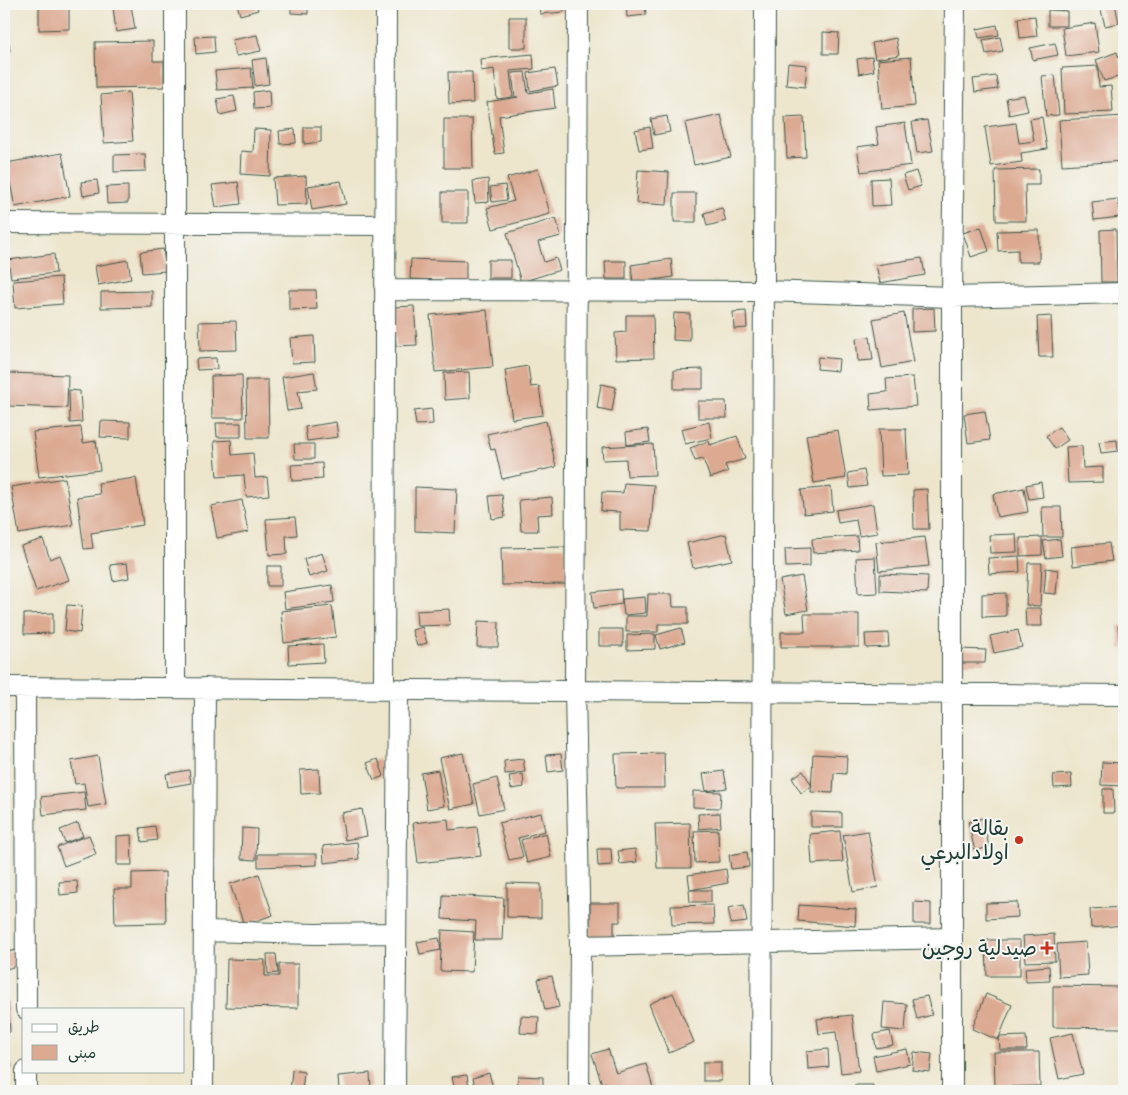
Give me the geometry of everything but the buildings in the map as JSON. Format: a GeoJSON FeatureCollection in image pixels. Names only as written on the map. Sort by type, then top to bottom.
{"type":"FeatureCollection","features":[{"type":"Feature","properties":{"kind":"street"},"geometry":{"type":"LineString","coordinates":[[175,4],[175,688]]}},
{"type":"Feature","properties":{"kind":"street"},"geometry":{"type":"LineString","coordinates":[[386,4],[385,290],[396,933],[395,1091]]}},
{"type":"Feature","properties":{"kind":"street"},"geometry":{"type":"LineString","coordinates":[[578,4],[575,690],[580,946],[579,1091]]}},
{"type":"Feature","properties":{"kind":"street"},"geometry":{"type":"LineString","coordinates":[[761,1091],[765,4]]}},
{"type":"Feature","properties":{"kind":"street"},"geometry":{"type":"LineString","coordinates":[[952,1091],[952,297],[955,4]]}},
{"type":"Feature","properties":{"kind":"street"},"geometry":{"type":"LineString","coordinates":[[4,223],[385,225]]}},
{"type":"Feature","properties":{"kind":"street"},"geometry":{"type":"LineString","coordinates":[[385,290],[764,291],[952,297],[1124,293]]}},
{"type":"Feature","properties":{"kind":"street"},"geometry":{"type":"LineString","coordinates":[[4,687],[953,692],[1124,695]]}},
{"type":"Feature","properties":{"kind":"street"},"geometry":{"type":"LineString","coordinates":[[26,687],[26,1008]]}},
{"type":"Feature","properties":{"kind":"street"},"geometry":{"type":"LineString","coordinates":[[203,1091],[205,688]]}},
{"type":"Feature","properties":{"kind":"street"},"geometry":{"type":"LineString","coordinates":[[204,931],[315,934],[396,933]]}},
{"type":"Feature","properties":{"kind":"street"},"geometry":{"type":"LineString","coordinates":[[580,946],[952,938]]}},
{"type":"Feature","properties":{"kind":"street"},"geometry":{"type":"LineString","coordinates":[[26,1072],[26,1091]]}},
{"type":"Feature","properties":{"kind":"place","name":"بقالة اولادالبرعي"},"geometry":{"type":"Point","coordinates":[1019,840]}},
{"type":"Feature","properties":{"kind":"place","name":"صيدلية روجين"},"geometry":{"type":"Point","coordinates":[1047,948]}}]}
